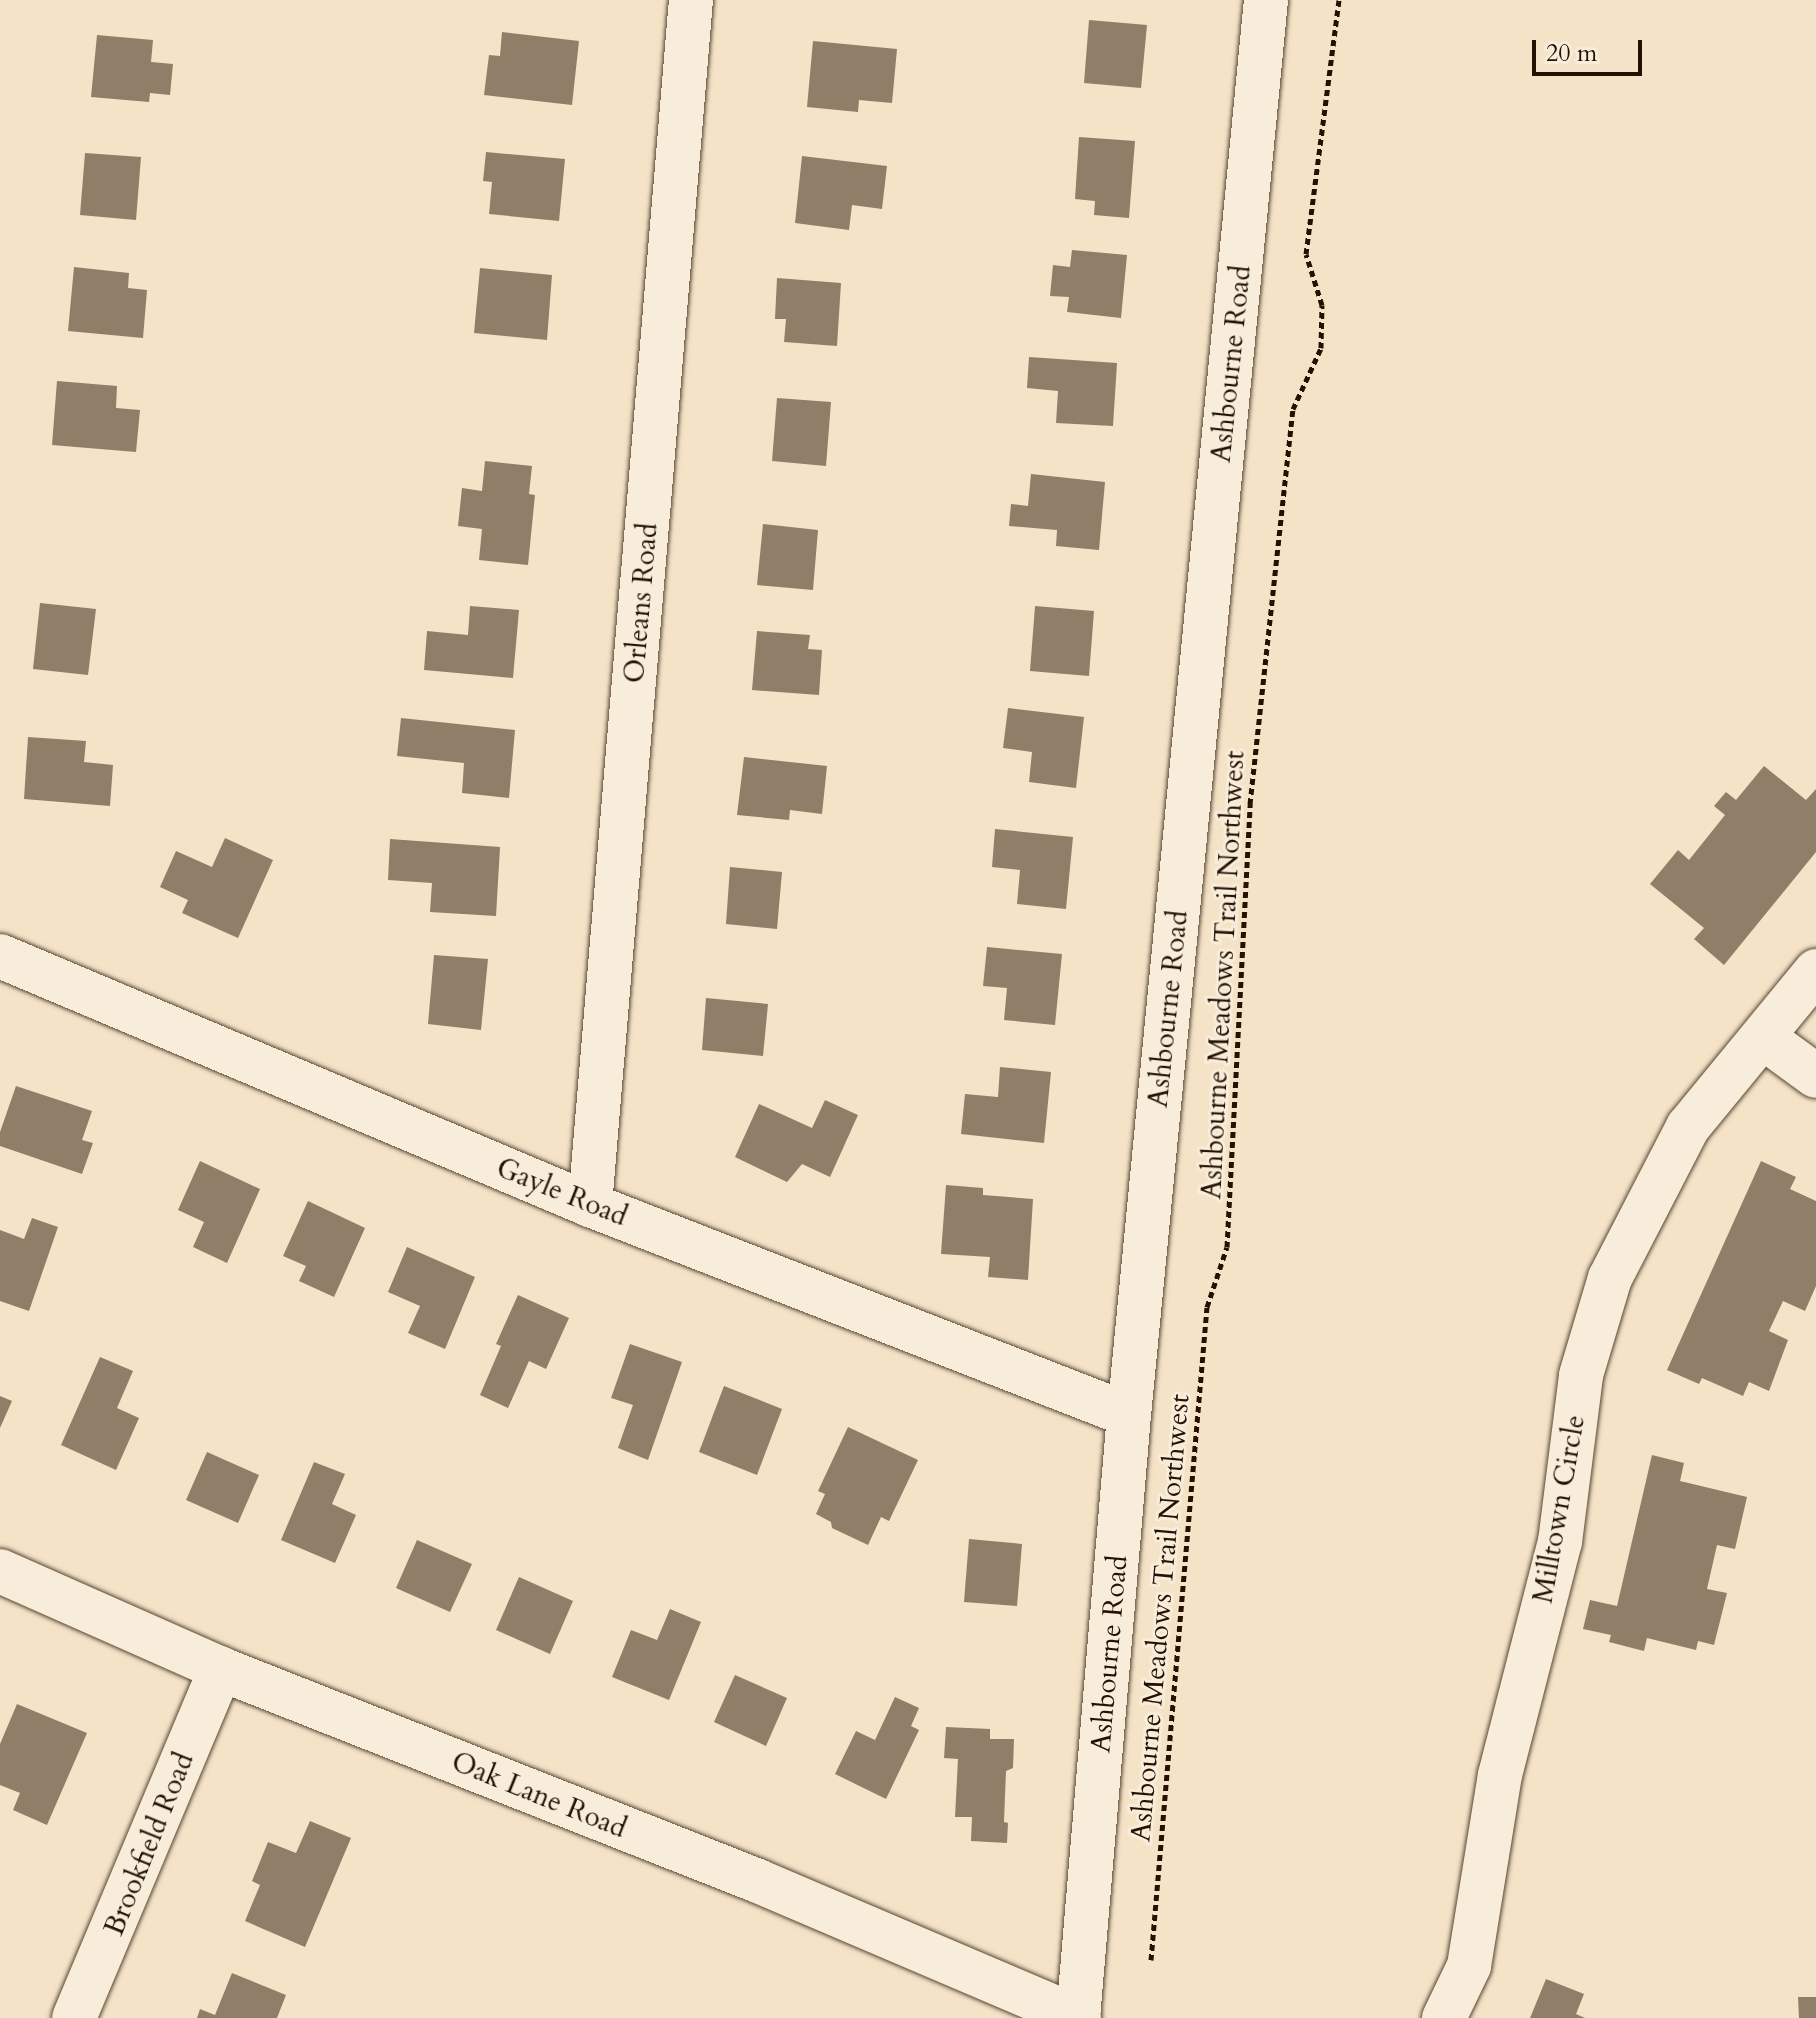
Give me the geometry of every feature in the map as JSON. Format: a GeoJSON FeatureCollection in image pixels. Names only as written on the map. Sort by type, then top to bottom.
{"type":"FeatureCollection","features":[{"type":"Feature","properties":{"kind":"street","name":"Orleans Road"},"geometry":{"type":"LineString","coordinates":[[590,1205],[691,0]]}},
{"type":"Feature","properties":{"kind":"street","name":"Ashbourne Road"},"geometry":{"type":"LineString","coordinates":[[1078,2018],[1129,1415],[1266,0]]}},
{"type":"Feature","properties":{"kind":"street","name":"Gayle Road"},"geometry":{"type":"LineString","coordinates":[[0,956],[590,1205],[1129,1415]]}},
{"type":"Feature","properties":{"kind":"street","name":"Milltown Circle"},"geometry":{"type":"LineString","coordinates":[[1444,2018],[1469,1966],[1500,1775],[1560,1542],[1581,1375],[1610,1278],[1688,1127],[1816,971]]}},
{"type":"Feature","properties":{"kind":"street"},"geometry":{"type":"LineString","coordinates":[[1764,1038],[1816,1076]]}},
{"type":"Feature","properties":{"kind":"street","name":"Oak Lane Road"},"geometry":{"type":"LineString","coordinates":[[0,1571],[221,1669],[758,1881],[1078,2018]]}},
{"type":"Feature","properties":{"kind":"street","name":"Brookfield Road"},"geometry":{"type":"LineString","coordinates":[[74,2018],[221,1669]]}},
{"type":"Feature","properties":{"kind":"path","name":"Ashbourne Meadows Trail Northwest"},"geometry":{"type":"LineString","coordinates":[[1151,1960],[1207,1307],[1227,1247],[1252,788],[1293,409],[1321,348],[1322,305],[1306,254],[1339,0]]}},
{"type":"Feature","properties":{"kind":"building"},"geometry":{"type":"Polygon","coordinates":[[[1089,20],[1147,25],[1141,88],[1084,83],[1089,20]]]}},
{"type":"Feature","properties":{"kind":"building"},"geometry":{"type":"Polygon","coordinates":[[[502,32],[579,41],[572,105],[484,95],[489,55],[500,56],[502,32]]]}},
{"type":"Feature","properties":{"kind":"building"},"geometry":{"type":"Polygon","coordinates":[[[97,35],[153,40],[151,62],[173,64],[170,95],[150,93],[149,102],[91,97],[97,35]]]}},
{"type":"Feature","properties":{"kind":"building"},"geometry":{"type":"Polygon","coordinates":[[[813,41],[897,49],[892,103],[859,100],[858,112],[807,107],[813,41]]]}},
{"type":"Feature","properties":{"kind":"building"},"geometry":{"type":"Polygon","coordinates":[[[1079,137],[1135,141],[1129,218],[1094,215],[1095,201],[1075,199],[1079,137]]]}},
{"type":"Feature","properties":{"kind":"building"},"geometry":{"type":"Polygon","coordinates":[[[486,152],[565,159],[559,221],[489,214],[492,182],[483,181],[486,152]]]}},
{"type":"Feature","properties":{"kind":"building"},"geometry":{"type":"Polygon","coordinates":[[[85,153],[141,157],[136,220],[80,215],[85,153]]]}},
{"type":"Feature","properties":{"kind":"building"},"geometry":{"type":"Polygon","coordinates":[[[802,156],[887,166],[882,209],[852,205],[849,230],[795,223],[802,156]]]}},
{"type":"Feature","properties":{"kind":"building"},"geometry":{"type":"Polygon","coordinates":[[[1072,250],[1127,255],[1121,318],[1067,312],[1069,297],[1050,296],[1053,265],[1070,267],[1072,250]]]}},
{"type":"Feature","properties":{"kind":"building"},"geometry":{"type":"Polygon","coordinates":[[[74,267],[129,273],[128,288],[147,290],[143,338],[68,331],[74,267]]]}},
{"type":"Feature","properties":{"kind":"building"},"geometry":{"type":"Polygon","coordinates":[[[480,268],[552,275],[547,340],[474,333],[480,268]]]}},
{"type":"Feature","properties":{"kind":"building"},"geometry":{"type":"Polygon","coordinates":[[[777,278],[841,283],[837,346],[784,342],[786,319],[775,319],[777,278]]]}},
{"type":"Feature","properties":{"kind":"building"},"geometry":{"type":"Polygon","coordinates":[[[1029,357],[1117,363],[1113,426],[1056,423],[1058,391],[1027,388],[1029,357]]]}},
{"type":"Feature","properties":{"kind":"building"},"geometry":{"type":"Polygon","coordinates":[[[57,381],[117,386],[116,408],[140,410],[136,452],[52,445],[57,381]]]}},
{"type":"Feature","properties":{"kind":"building"},"geometry":{"type":"Polygon","coordinates":[[[777,398],[831,402],[826,466],[772,461],[777,398]]]}},
{"type":"Feature","properties":{"kind":"building"},"geometry":{"type":"Polygon","coordinates":[[[485,461],[532,466],[529,494],[535,495],[528,565],[479,560],[482,529],[458,526],[462,488],[482,491],[485,461]]]}},
{"type":"Feature","properties":{"kind":"building"},"geometry":{"type":"Polygon","coordinates":[[[1031,474],[1105,482],[1099,550],[1056,546],[1057,530],[1009,526],[1011,504],[1028,506],[1031,474]]]}},
{"type":"Feature","properties":{"kind":"building"},"geometry":{"type":"Polygon","coordinates":[[[763,524],[818,530],[813,590],[757,585],[763,524]]]}},
{"type":"Feature","properties":{"kind":"building"},"geometry":{"type":"Polygon","coordinates":[[[40,603],[96,609],[88,675],[33,669],[40,603]]]}},
{"type":"Feature","properties":{"kind":"building"},"geometry":{"type":"Polygon","coordinates":[[[470,606],[519,610],[513,678],[424,670],[427,631],[468,635],[470,606]]]}},
{"type":"Feature","properties":{"kind":"building"},"geometry":{"type":"Polygon","coordinates":[[[1035,606],[1094,611],[1089,676],[1030,671],[1035,606]]]}},
{"type":"Feature","properties":{"kind":"building"},"geometry":{"type":"Polygon","coordinates":[[[757,631],[810,635],[808,649],[822,650],[819,695],[752,690],[757,631]]]}},
{"type":"Feature","properties":{"kind":"building"},"geometry":{"type":"Polygon","coordinates":[[[1008,708],[1084,717],[1076,788],[1029,782],[1032,752],[1003,748],[1008,708]]]}},
{"type":"Feature","properties":{"kind":"building"},"geometry":{"type":"Polygon","coordinates":[[[401,718],[515,730],[509,798],[462,793],[464,763],[397,756],[401,718]]]}},
{"type":"Feature","properties":{"kind":"building"},"geometry":{"type":"Polygon","coordinates":[[[28,737],[86,741],[84,762],[113,765],[110,806],[24,799],[28,737]]]}},
{"type":"Feature","properties":{"kind":"building"},"geometry":{"type":"Polygon","coordinates":[[[744,757],[827,766],[822,814],[790,810],[789,820],[737,815],[744,757]]]}},
{"type":"Feature","properties":{"kind":"building"},"geometry":{"type":"Polygon","coordinates":[[[1764,766],[1806,800],[1816,789],[1816,852],[1724,965],[1694,939],[1704,928],[1650,884],[1678,850],[1689,860],[1725,815],[1714,806],[1726,792],[1736,800],[1764,766]]]}},
{"type":"Feature","properties":{"kind":"building"},"geometry":{"type":"Polygon","coordinates":[[[995,829],[1073,837],[1066,909],[1017,904],[1020,870],[992,867],[995,829]]]}},
{"type":"Feature","properties":{"kind":"building"},"geometry":{"type":"Polygon","coordinates":[[[225,838],[273,860],[238,938],[182,913],[188,900],[160,887],[176,851],[212,867],[225,838]]]}},
{"type":"Feature","properties":{"kind":"building"},"geometry":{"type":"Polygon","coordinates":[[[390,839],[500,847],[496,916],[430,912],[432,883],[388,880],[390,839]]]}},
{"type":"Feature","properties":{"kind":"building"},"geometry":{"type":"Polygon","coordinates":[[[730,867],[782,872],[777,929],[726,924],[730,867]]]}},
{"type":"Feature","properties":{"kind":"building"},"geometry":{"type":"Polygon","coordinates":[[[987,947],[1062,954],[1055,1025],[1004,1020],[1007,988],[983,986],[987,947]]]}},
{"type":"Feature","properties":{"kind":"building"},"geometry":{"type":"Polygon","coordinates":[[[434,955],[488,959],[481,1030],[428,1024],[434,955]]]}},
{"type":"Feature","properties":{"kind":"building"},"geometry":{"type":"Polygon","coordinates":[[[706,998],[768,1004],[763,1056],[702,1050],[706,998]]]}},
{"type":"Feature","properties":{"kind":"building"},"geometry":{"type":"Polygon","coordinates":[[[1000,1067],[1051,1072],[1044,1143],[961,1134],[965,1094],[998,1097],[1000,1067]]]}},
{"type":"Feature","properties":{"kind":"building"},"geometry":{"type":"Polygon","coordinates":[[[16,1086],[92,1111],[82,1140],[93,1143],[82,1174],[0,1146],[0,1132],[16,1086]]]}},
{"type":"Feature","properties":{"kind":"building"},"geometry":{"type":"Polygon","coordinates":[[[825,1100],[858,1115],[830,1177],[802,1164],[787,1182],[735,1157],[759,1104],[812,1128],[825,1100]]]}},
{"type":"Feature","properties":{"kind":"building"},"geometry":{"type":"Polygon","coordinates":[[[200,1161],[260,1189],[227,1263],[193,1247],[204,1222],[178,1210],[200,1161]]]}},
{"type":"Feature","properties":{"kind":"building"},"geometry":{"type":"Polygon","coordinates":[[[1761,1161],[1796,1177],[1790,1189],[1816,1201],[1816,1286],[1805,1311],[1783,1301],[1769,1331],[1788,1340],[1769,1391],[1749,1382],[1743,1396],[1702,1378],[1699,1384],[1667,1370],[1761,1161]]]}},
{"type":"Feature","properties":{"kind":"building"},"geometry":{"type":"Polygon","coordinates":[[[946,1185],[983,1188],[983,1195],[1033,1199],[1028,1280],[988,1277],[990,1257],[941,1254],[946,1185]]]}},
{"type":"Feature","properties":{"kind":"building"},"geometry":{"type":"Polygon","coordinates":[[[308,1201],[365,1228],[334,1297],[299,1281],[306,1266],[283,1256],[308,1201]]]}},
{"type":"Feature","properties":{"kind":"building"},"geometry":{"type":"Polygon","coordinates":[[[32,1218],[58,1227],[29,1311],[0,1301],[0,1230],[24,1239],[32,1218]]]}},
{"type":"Feature","properties":{"kind":"building"},"geometry":{"type":"Polygon","coordinates":[[[407,1247],[475,1277],[445,1349],[408,1333],[420,1306],[388,1292],[407,1247]]]}},
{"type":"Feature","properties":{"kind":"building"},"geometry":{"type":"Polygon","coordinates":[[[518,1295],[569,1318],[546,1369],[529,1361],[508,1408],[480,1395],[501,1346],[496,1344],[518,1295]]]}},
{"type":"Feature","properties":{"kind":"building"},"geometry":{"type":"Polygon","coordinates":[[[630,1344],[682,1362],[648,1460],[618,1448],[633,1405],[611,1398],[630,1344]]]}},
{"type":"Feature","properties":{"kind":"building"},"geometry":{"type":"Polygon","coordinates":[[[100,1357],[133,1371],[117,1408],[139,1418],[116,1470],[61,1445],[100,1357]]]}},
{"type":"Feature","properties":{"kind":"building"},"geometry":{"type":"Polygon","coordinates":[[[724,1386],[782,1409],[757,1475],[699,1452],[724,1386]]]}},
{"type":"Feature","properties":{"kind":"building"},"geometry":{"type":"Polygon","coordinates":[[[0,1396],[12,1401],[0,1428],[0,1396]]]}},
{"type":"Feature","properties":{"kind":"building"},"geometry":{"type":"Polygon","coordinates":[[[848,1427],[918,1460],[889,1521],[881,1517],[868,1545],[832,1528],[831,1522],[816,1514],[825,1494],[818,1491],[848,1427]]]}},
{"type":"Feature","properties":{"kind":"building"},"geometry":{"type":"Polygon","coordinates":[[[207,1452],[259,1475],[238,1523],[186,1500],[207,1452]]]}},
{"type":"Feature","properties":{"kind":"building"},"geometry":{"type":"Polygon","coordinates":[[[1652,1455],[1684,1463],[1680,1481],[1747,1497],[1735,1549],[1717,1545],[1707,1589],[1727,1593],[1714,1645],[1698,1641],[1696,1650],[1647,1638],[1644,1651],[1609,1642],[1611,1635],[1583,1629],[1590,1600],[1617,1606],[1652,1455]]]}},
{"type":"Feature","properties":{"kind":"building"},"geometry":{"type":"Polygon","coordinates":[[[314,1462],[345,1474],[332,1504],[356,1515],[335,1563],[281,1540],[314,1462]]]}},
{"type":"Feature","properties":{"kind":"building"},"geometry":{"type":"Polygon","coordinates":[[[969,1539],[1022,1544],[1017,1606],[964,1602],[969,1539]]]}},
{"type":"Feature","properties":{"kind":"building"},"geometry":{"type":"Polygon","coordinates":[[[417,1540],[472,1564],[450,1612],[396,1588],[417,1540]]]}},
{"type":"Feature","properties":{"kind":"building"},"geometry":{"type":"Polygon","coordinates":[[[519,1577],[573,1601],[550,1654],[496,1630],[519,1577]]]}},
{"type":"Feature","properties":{"kind":"building"},"geometry":{"type":"Polygon","coordinates":[[[670,1609],[701,1622],[669,1700],[612,1677],[631,1630],[657,1640],[670,1609]]]}},
{"type":"Feature","properties":{"kind":"building"},"geometry":{"type":"Polygon","coordinates":[[[735,1675],[787,1698],[766,1746],[714,1722],[735,1675]]]}},
{"type":"Feature","properties":{"kind":"building"},"geometry":{"type":"Polygon","coordinates":[[[895,1697],[919,1708],[911,1726],[919,1730],[886,1799],[835,1774],[856,1731],[875,1740],[895,1697]]]}},
{"type":"Feature","properties":{"kind":"building"},"geometry":{"type":"Polygon","coordinates":[[[17,1704],[87,1733],[47,1825],[13,1810],[20,1793],[0,1785],[0,1744],[17,1704]]]}},
{"type":"Feature","properties":{"kind":"building"},"geometry":{"type":"Polygon","coordinates":[[[946,1727],[990,1729],[990,1739],[1014,1739],[1013,1768],[1006,1771],[1004,1822],[1008,1823],[1007,1843],[971,1841],[972,1817],[955,1817],[958,1759],[944,1758],[946,1727]]]}},
{"type":"Feature","properties":{"kind":"building"},"geometry":{"type":"Polygon","coordinates":[[[310,1821],[351,1838],[305,1947],[245,1921],[260,1885],[252,1881],[268,1842],[296,1853],[310,1821]]]}},
{"type":"Feature","properties":{"kind":"building"},"geometry":{"type":"Polygon","coordinates":[[[232,1973],[286,1995],[277,2018],[197,2018],[200,2009],[215,2015],[232,1973]]]}},
{"type":"Feature","properties":{"kind":"building"},"geometry":{"type":"Polygon","coordinates":[[[1546,1979],[1584,1994],[1576,2014],[1585,2018],[1530,2018],[1546,1979]]]}},
{"type":"Feature","properties":{"kind":"building"},"geometry":{"type":"Polygon","coordinates":[[[1798,1997],[1816,1997],[1816,2018],[1799,2018],[1798,1997]]]}}]}
